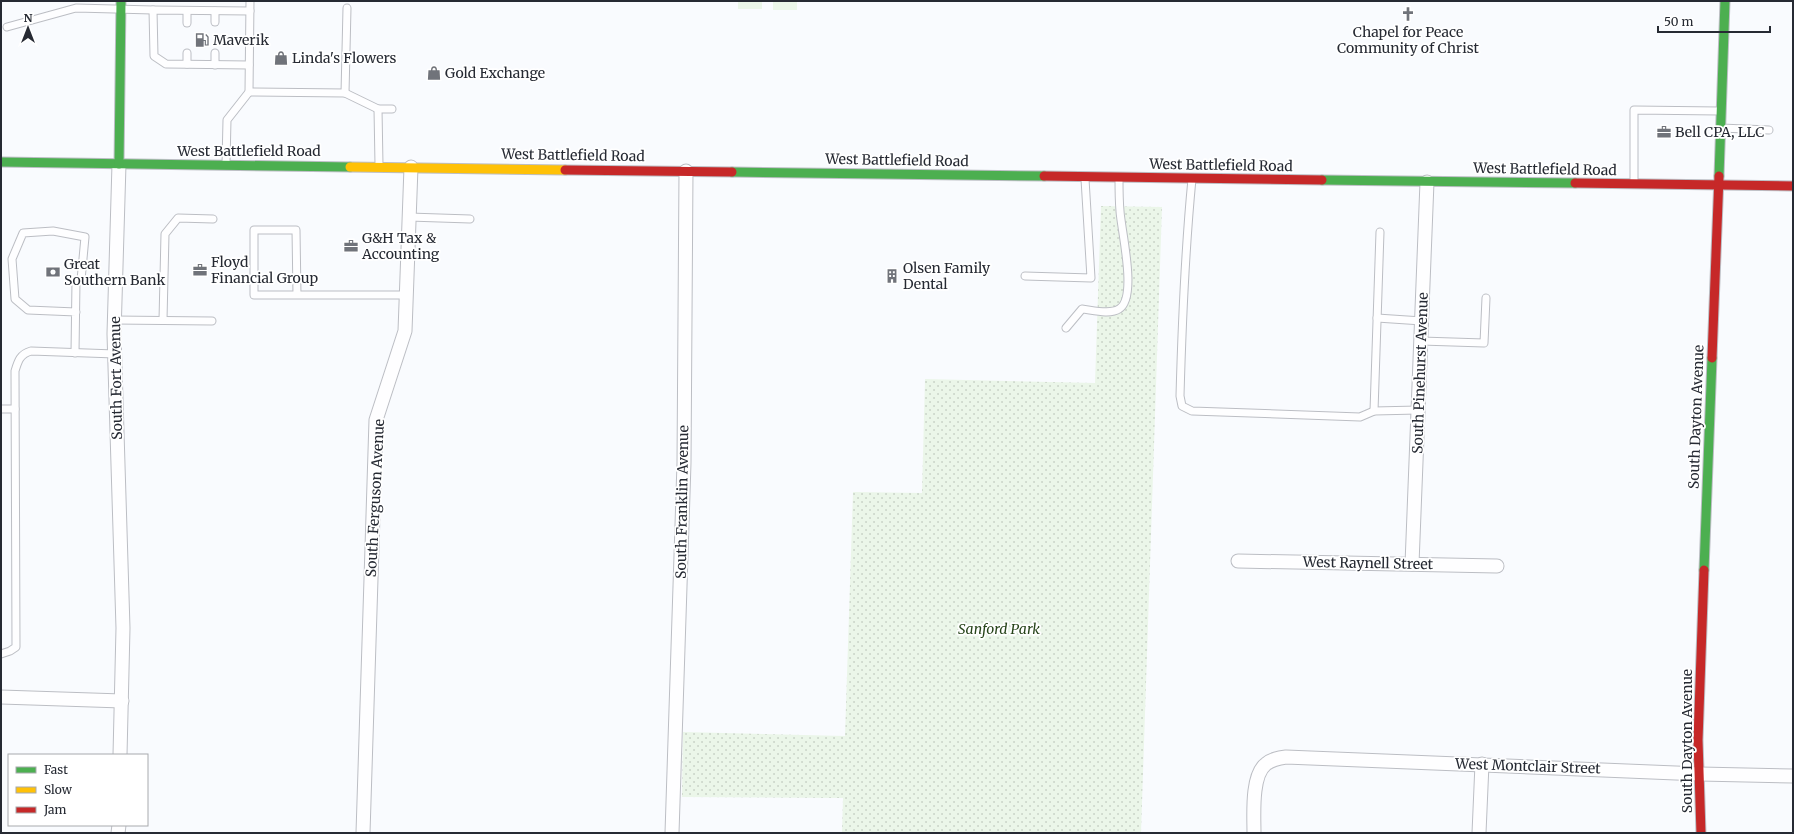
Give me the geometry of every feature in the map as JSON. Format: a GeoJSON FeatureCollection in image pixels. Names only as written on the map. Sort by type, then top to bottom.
{"type":"FeatureCollection","features":[{"type":"Feature","properties":{"kind":"main road","name":"South Dayton Avenue"},"geometry":{"type":"LineString","coordinates":[[1701,833],[1698,740],[1725,1]]}},
{"type":"Feature","properties":{"kind":"main road","name":"South Fort Avenue"},"geometry":{"type":"LineString","coordinates":[[119,164],[121,5]]}},
{"type":"Feature","properties":{"kind":"main road","name":"West Battlefield Road"},"geometry":{"type":"LineString","coordinates":[[1,162],[1793,186]]}},
{"type":"Feature","properties":{"kind":"street","name":"South Fort Avenue"},"geometry":{"type":"LineString","coordinates":[[119,164],[114,354],[124,628],[120,754]]}},
{"type":"Feature","properties":{"kind":"street","name":"South Ferguson Avenue"},"geometry":{"type":"LineString","coordinates":[[363,833],[376,420],[405,331],[411,167]]}},
{"type":"Feature","properties":{"kind":"street","name":"South Franklin Avenue"},"geometry":{"type":"LineString","coordinates":[[672,833],[684,463],[686,171]]}},
{"type":"Feature","properties":{"kind":"street","name":"South Pinehurst Avenue"},"geometry":{"type":"LineString","coordinates":[[1412,564],[1427,182]]}},
{"type":"Feature","properties":{"kind":"street","name":"West Raynell Street"},"geometry":{"type":"LineString","coordinates":[[1238,561],[1497,566]]}},
{"type":"Feature","properties":{"kind":"street"},"geometry":{"type":"LineString","coordinates":[[1,697],[122,701]]}},
{"type":"Feature","properties":{"kind":"street","name":"West Montclair Street"},"geometry":{"type":"LineString","coordinates":[[1254,833],[1258,774],[1264,764],[1274,759],[1286,757],[1700,774],[1793,776]]}},
{"type":"Feature","properties":{"kind":"street"},"geometry":{"type":"LineString","coordinates":[[1479,833],[1482,764]]}},
{"type":"Feature","properties":{"kind":"lane"},"geometry":{"type":"LineString","coordinates":[[226,165],[227,120],[249,92],[250,1]]}},
{"type":"Feature","properties":{"kind":"lane"},"geometry":{"type":"LineString","coordinates":[[7,27],[76,8],[121,5],[153,10],[250,11]]}},
{"type":"Feature","properties":{"kind":"lane"},"geometry":{"type":"LineString","coordinates":[[346,92],[347,8]]}},
{"type":"Feature","properties":{"kind":"lane"},"geometry":{"type":"LineString","coordinates":[[153,10],[154,56],[166,64],[249,65]]}},
{"type":"Feature","properties":{"kind":"lane"},"geometry":{"type":"LineString","coordinates":[[187,11],[187,23]]}},
{"type":"Feature","properties":{"kind":"lane"},"geometry":{"type":"LineString","coordinates":[[215,11],[215,22]]}},
{"type":"Feature","properties":{"kind":"lane"},"geometry":{"type":"LineString","coordinates":[[187,53],[187,64]]}},
{"type":"Feature","properties":{"kind":"lane"},"geometry":{"type":"LineString","coordinates":[[214,64],[215,53]]}},
{"type":"Feature","properties":{"kind":"lane"},"geometry":{"type":"LineString","coordinates":[[249,92],[346,92],[378,109],[392,109]]}},
{"type":"Feature","properties":{"kind":"lane"},"geometry":{"type":"LineString","coordinates":[[378,109],[379,166]]}},
{"type":"Feature","properties":{"kind":"lane"},"geometry":{"type":"LineString","coordinates":[[1634,184],[1634,110],[1722,111]]}},
{"type":"Feature","properties":{"kind":"lane"},"geometry":{"type":"LineString","coordinates":[[1721,128],[1768,130]]}},
{"type":"Feature","properties":{"kind":"lane"},"geometry":{"type":"LineString","coordinates":[[1025,276],[1091,278],[1085,177]]}},
{"type":"Feature","properties":{"kind":"lane"},"geometry":{"type":"LineString","coordinates":[[1066,328],[1082,309],[1113,311],[1122,306],[1126,297],[1127,266],[1120,212],[1119,178]]}},
{"type":"Feature","properties":{"kind":"lane"},"geometry":{"type":"LineString","coordinates":[[1192,178],[1183,293],[1180,396],[1182,406],[1192,411],[1360,417],[1374,411],[1418,410]]}},
{"type":"Feature","properties":{"kind":"lane"},"geometry":{"type":"LineString","coordinates":[[163,320],[165,234],[178,218],[213,219]]}},
{"type":"Feature","properties":{"kind":"lane"},"geometry":{"type":"LineString","coordinates":[[409,218],[470,219]]}},
{"type":"Feature","properties":{"kind":"lane"},"geometry":{"type":"LineString","coordinates":[[297,294],[296,230],[254,230],[254,295],[407,294]]}},
{"type":"Feature","properties":{"kind":"lane"},"geometry":{"type":"LineString","coordinates":[[76,312],[28,310],[15,299],[12,259],[23,233],[53,231],[85,236],[81,280],[76,281],[76,312],[76,352]]}},
{"type":"Feature","properties":{"kind":"lane"},"geometry":{"type":"LineString","coordinates":[[1374,411],[1380,232]]}},
{"type":"Feature","properties":{"kind":"lane"},"geometry":{"type":"LineString","coordinates":[[1421,341],[1484,343],[1486,298]]}},
{"type":"Feature","properties":{"kind":"lane"},"geometry":{"type":"LineString","coordinates":[[1377,318],[1422,321]]}},
{"type":"Feature","properties":{"kind":"lane"},"geometry":{"type":"LineString","coordinates":[[114,320],[212,321]]}},
{"type":"Feature","properties":{"kind":"lane"},"geometry":{"type":"LineString","coordinates":[[1,654],[10,652],[16,647],[15,371],[20,358],[25,352],[114,354]]}},
{"type":"Feature","properties":{"kind":"lane"},"geometry":{"type":"LineString","coordinates":[[1,409],[15,409]]}},
{"type":"Feature","properties":{"kind":"green space"},"geometry":{"type":"Polygon","coordinates":[[[738,1],[762,1],[762,9],[738,9],[738,1]]]}},
{"type":"Feature","properties":{"kind":"green space"},"geometry":{"type":"Polygon","coordinates":[[[773,1],[797,1],[797,10],[773,10],[773,1]]]}},
{"type":"Feature","properties":{"kind":"green space","name":"Sanford Park"},"geometry":{"type":"Polygon","coordinates":[[[1101,206],[1162,207],[1141,833],[842,833],[843,798],[682,797],[683,732],[845,736],[853,492],[922,493],[925,379],[1095,383],[1101,206]]]}},
{"type":"Feature","properties":{"kind":"traffic: fast"},"geometry":{"type":"LineString","coordinates":[[119,164],[121,1]]}},
{"type":"Feature","properties":{"kind":"traffic: fast"},"geometry":{"type":"LineString","coordinates":[[1719,176],[1725,1]]}},
{"type":"Feature","properties":{"kind":"traffic: fast"},"geometry":{"type":"LineString","coordinates":[[1,162],[350,167]]}},
{"type":"Feature","properties":{"kind":"traffic: fast"},"geometry":{"type":"LineString","coordinates":[[732,172],[1044,176]]}},
{"type":"Feature","properties":{"kind":"traffic: fast"},"geometry":{"type":"LineString","coordinates":[[1322,180],[1575,183]]}},
{"type":"Feature","properties":{"kind":"traffic: fast"},"geometry":{"type":"LineString","coordinates":[[1704,570],[1712,358]]}},
{"type":"Feature","properties":{"kind":"traffic: slow"},"geometry":{"type":"LineString","coordinates":[[350,167],[565,170]]}},
{"type":"Feature","properties":{"kind":"traffic: jam"},"geometry":{"type":"LineString","coordinates":[[565,170],[732,172]]}},
{"type":"Feature","properties":{"kind":"traffic: jam"},"geometry":{"type":"LineString","coordinates":[[1044,176],[1322,180]]}},
{"type":"Feature","properties":{"kind":"traffic: jam"},"geometry":{"type":"LineString","coordinates":[[1712,358],[1719,176]]}},
{"type":"Feature","properties":{"kind":"traffic: jam"},"geometry":{"type":"LineString","coordinates":[[1575,183],[1793,186]]}},
{"type":"Feature","properties":{"kind":"traffic: jam"},"geometry":{"type":"LineString","coordinates":[[1701,833],[1698,740],[1704,570]]}},
{"type":"Feature","properties":{"kind":"place","name":"Chapel for Peace Community of Christ"},"geometry":{"type":"Point","coordinates":[1408,14]}},
{"type":"Feature","properties":{"kind":"place","name":"Maverik"},"geometry":{"type":"Point","coordinates":[202,40]}},
{"type":"Feature","properties":{"kind":"place","name":"Linda's Flowers"},"geometry":{"type":"Point","coordinates":[281,58]}},
{"type":"Feature","properties":{"kind":"place","name":"Gold Exchange"},"geometry":{"type":"Point","coordinates":[434,73]}},
{"type":"Feature","properties":{"kind":"place","name":"Bell CPA, LLC"},"geometry":{"type":"Point","coordinates":[1664,132]}},
{"type":"Feature","properties":{"kind":"place","name":"G&H Tax & Accounting"},"geometry":{"type":"Point","coordinates":[351,246]}},
{"type":"Feature","properties":{"kind":"place","name":"Floyd Financial Group"},"geometry":{"type":"Point","coordinates":[200,270]}},
{"type":"Feature","properties":{"kind":"place","name":"Great Southern Bank"},"geometry":{"type":"Point","coordinates":[53,272]}},
{"type":"Feature","properties":{"kind":"place","name":"Olsen Family Dental"},"geometry":{"type":"Point","coordinates":[892,276]}}]}
